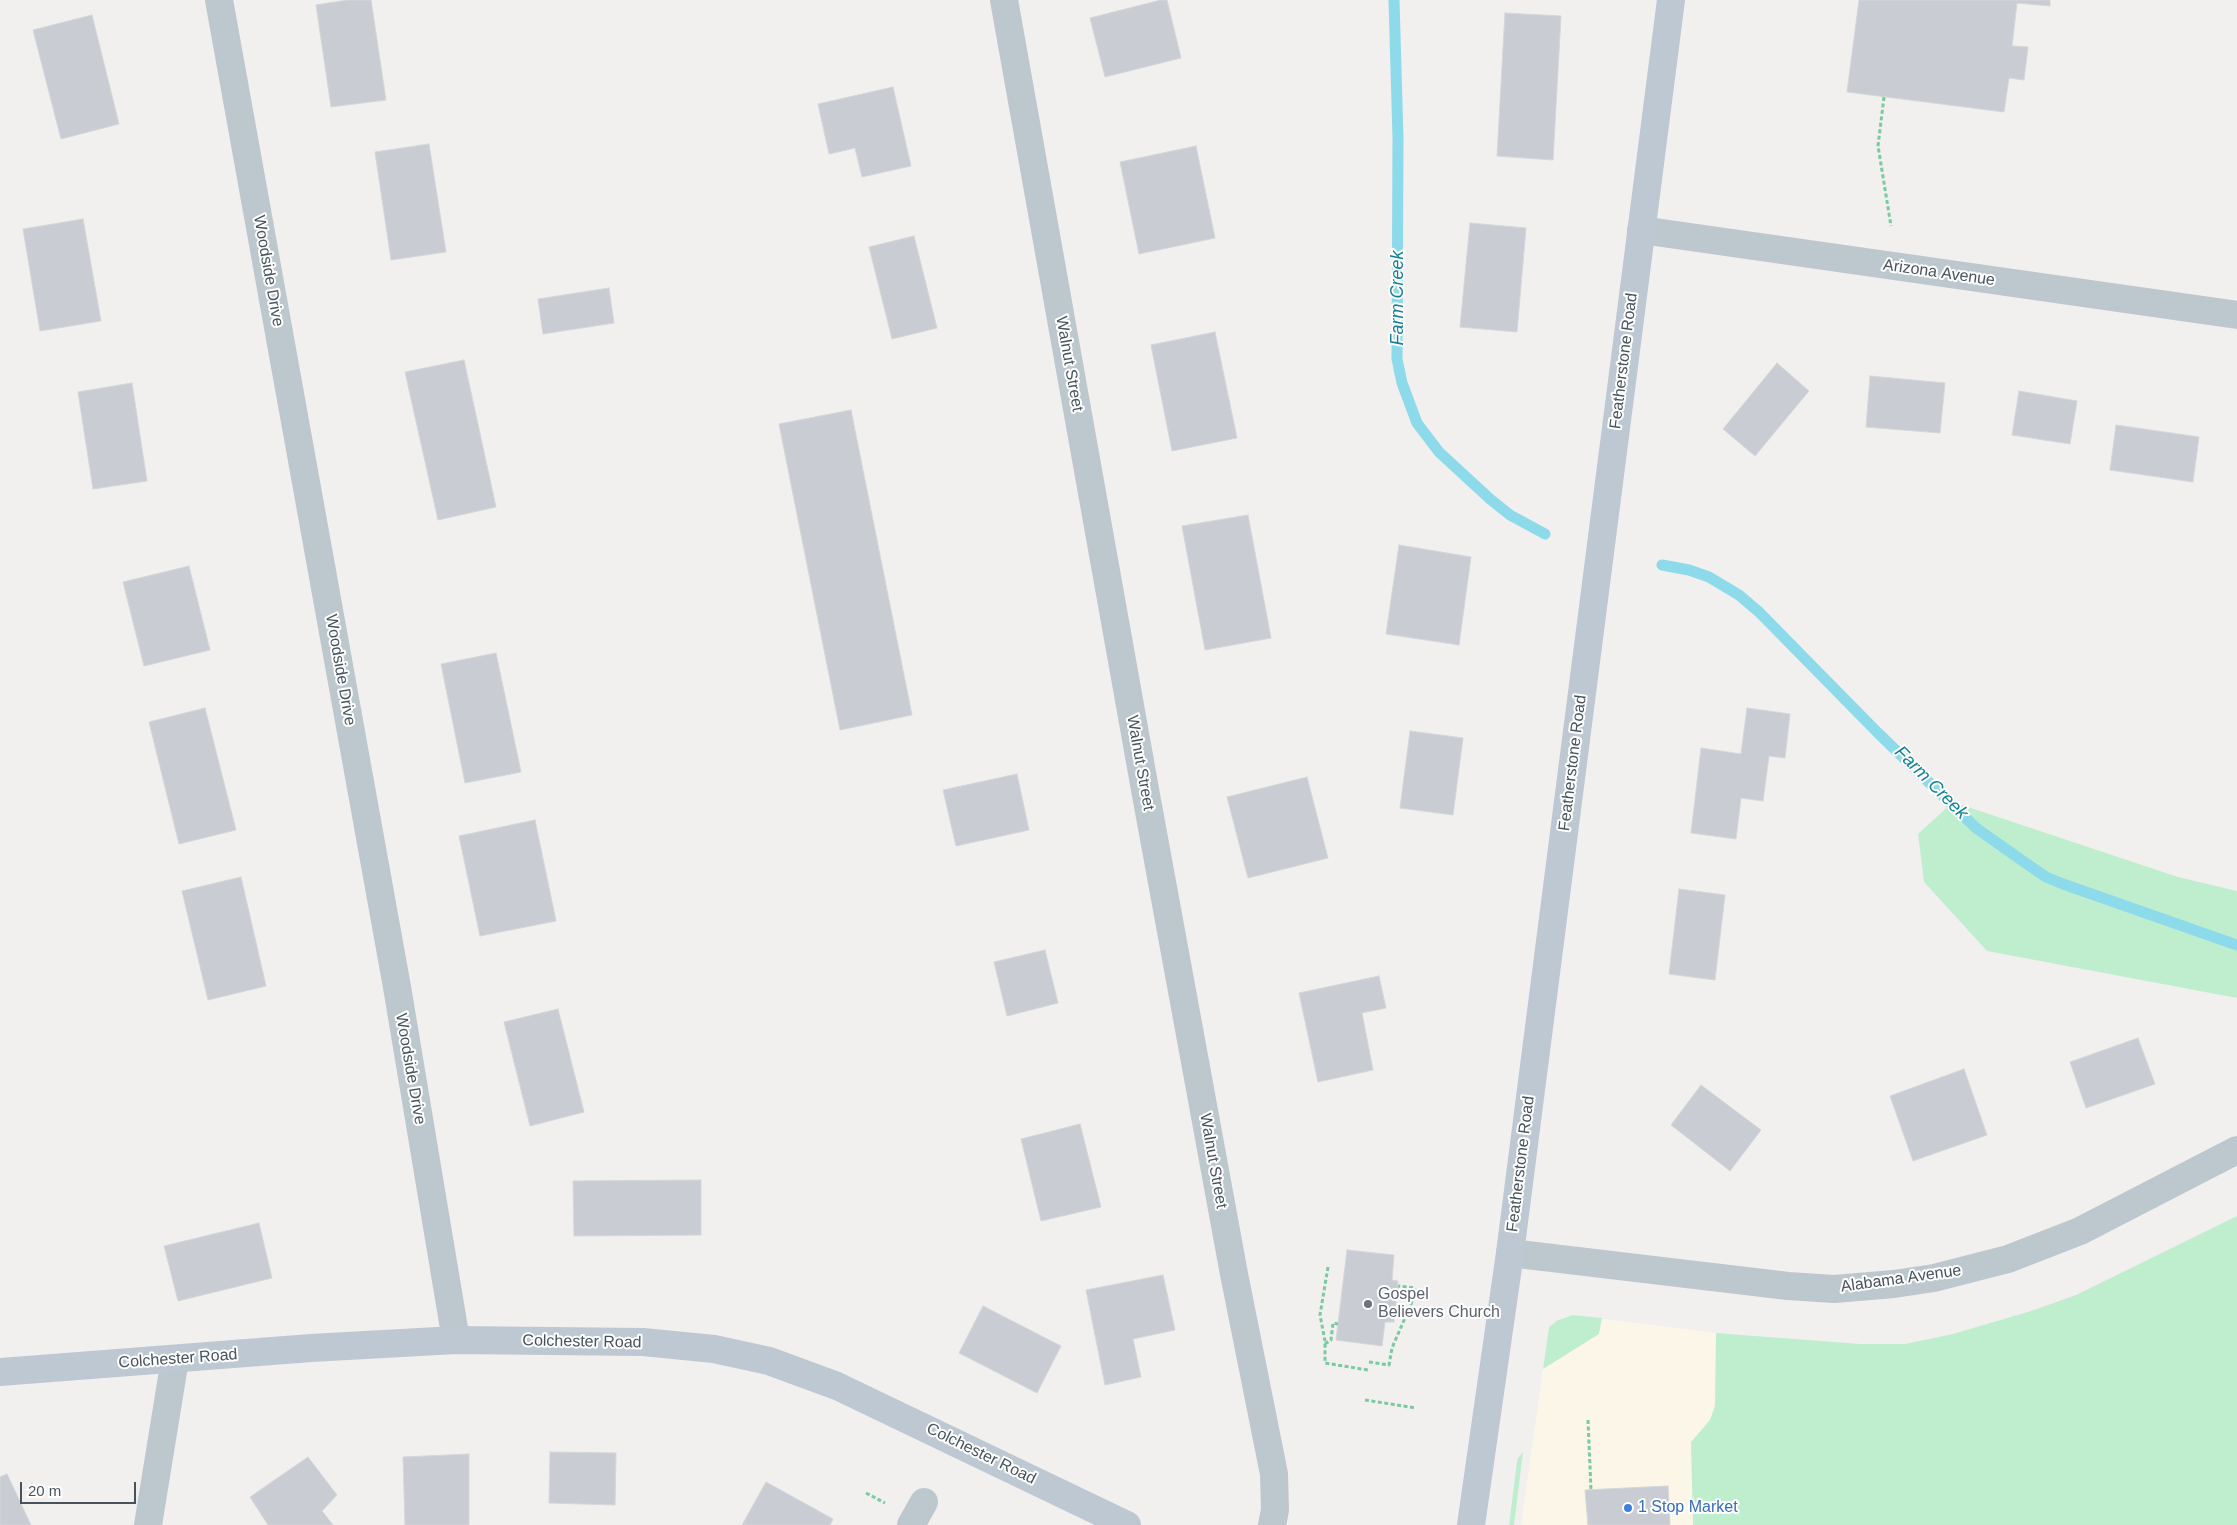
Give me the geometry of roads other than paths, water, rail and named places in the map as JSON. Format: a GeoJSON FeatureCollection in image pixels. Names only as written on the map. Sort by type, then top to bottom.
{"type":"FeatureCollection","features":[{"type":"Feature","properties":{"kind":"street","name":"Woodside Drive"},"geometry":{"type":"LineString","coordinates":[[219,0],[398,997],[456,1340]]}},
{"type":"Feature","properties":{"kind":"street","name":"Walnut Street"},"geometry":{"type":"LineString","coordinates":[[1004,0],[1151,824],[1234,1274],[1274,1474],[1275,1510],[1272,1525]]}},
{"type":"Feature","properties":{"kind":"street","name":"Featherstone Road"},"geometry":{"type":"LineString","coordinates":[[1471,1525],[1510,1253],[1671,0]]}},
{"type":"Feature","properties":{"kind":"street","name":"Arizona Avenue"},"geometry":{"type":"LineString","coordinates":[[1641,230],[2237,315]]}},
{"type":"Feature","properties":{"kind":"street","name":"Alabama Avenue"},"geometry":{"type":"LineString","coordinates":[[1510,1253],[1788,1286],[1842,1288],[1910,1281],[1942,1276],[2008,1259],[2080,1231],[2237,1150]]}},
{"type":"Feature","properties":{"kind":"street","name":"Colchester Road"},"geometry":{"type":"LineString","coordinates":[[0,1372],[456,1340],[643,1342],[714,1349],[769,1361],[836,1386],[1128,1525]]}},
{"type":"Feature","properties":{"kind":"street"},"geometry":{"type":"LineString","coordinates":[[148,1525],[175,1359]]}},
{"type":"Feature","properties":{"kind":"street"},"geometry":{"type":"LineString","coordinates":[[911,1525],[924,1502]]}},
{"type":"Feature","properties":{"kind":"waterway","name":"Farm Creek"},"geometry":{"type":"LineString","coordinates":[[1394,0],[1398,138],[1397,359],[1402,383],[1417,423],[1439,452],[1510,515],[1545,534]]}},
{"type":"Feature","properties":{"kind":"waterway","name":"Farm Creek"},"geometry":{"type":"LineString","coordinates":[[1662,565],[1689,570],[1709,577],[1739,595],[1759,612],[1878,733],[1976,828],[2046,877],[2237,945]]}},
{"type":"Feature","properties":{"kind":"place","name":"Gospel Believers Church"},"geometry":{"type":"Point","coordinates":[1368,1304]}},
{"type":"Feature","properties":{"kind":"place","name":"1 Stop Market"},"geometry":{"type":"Point","coordinates":[1628,1508]}}]}
